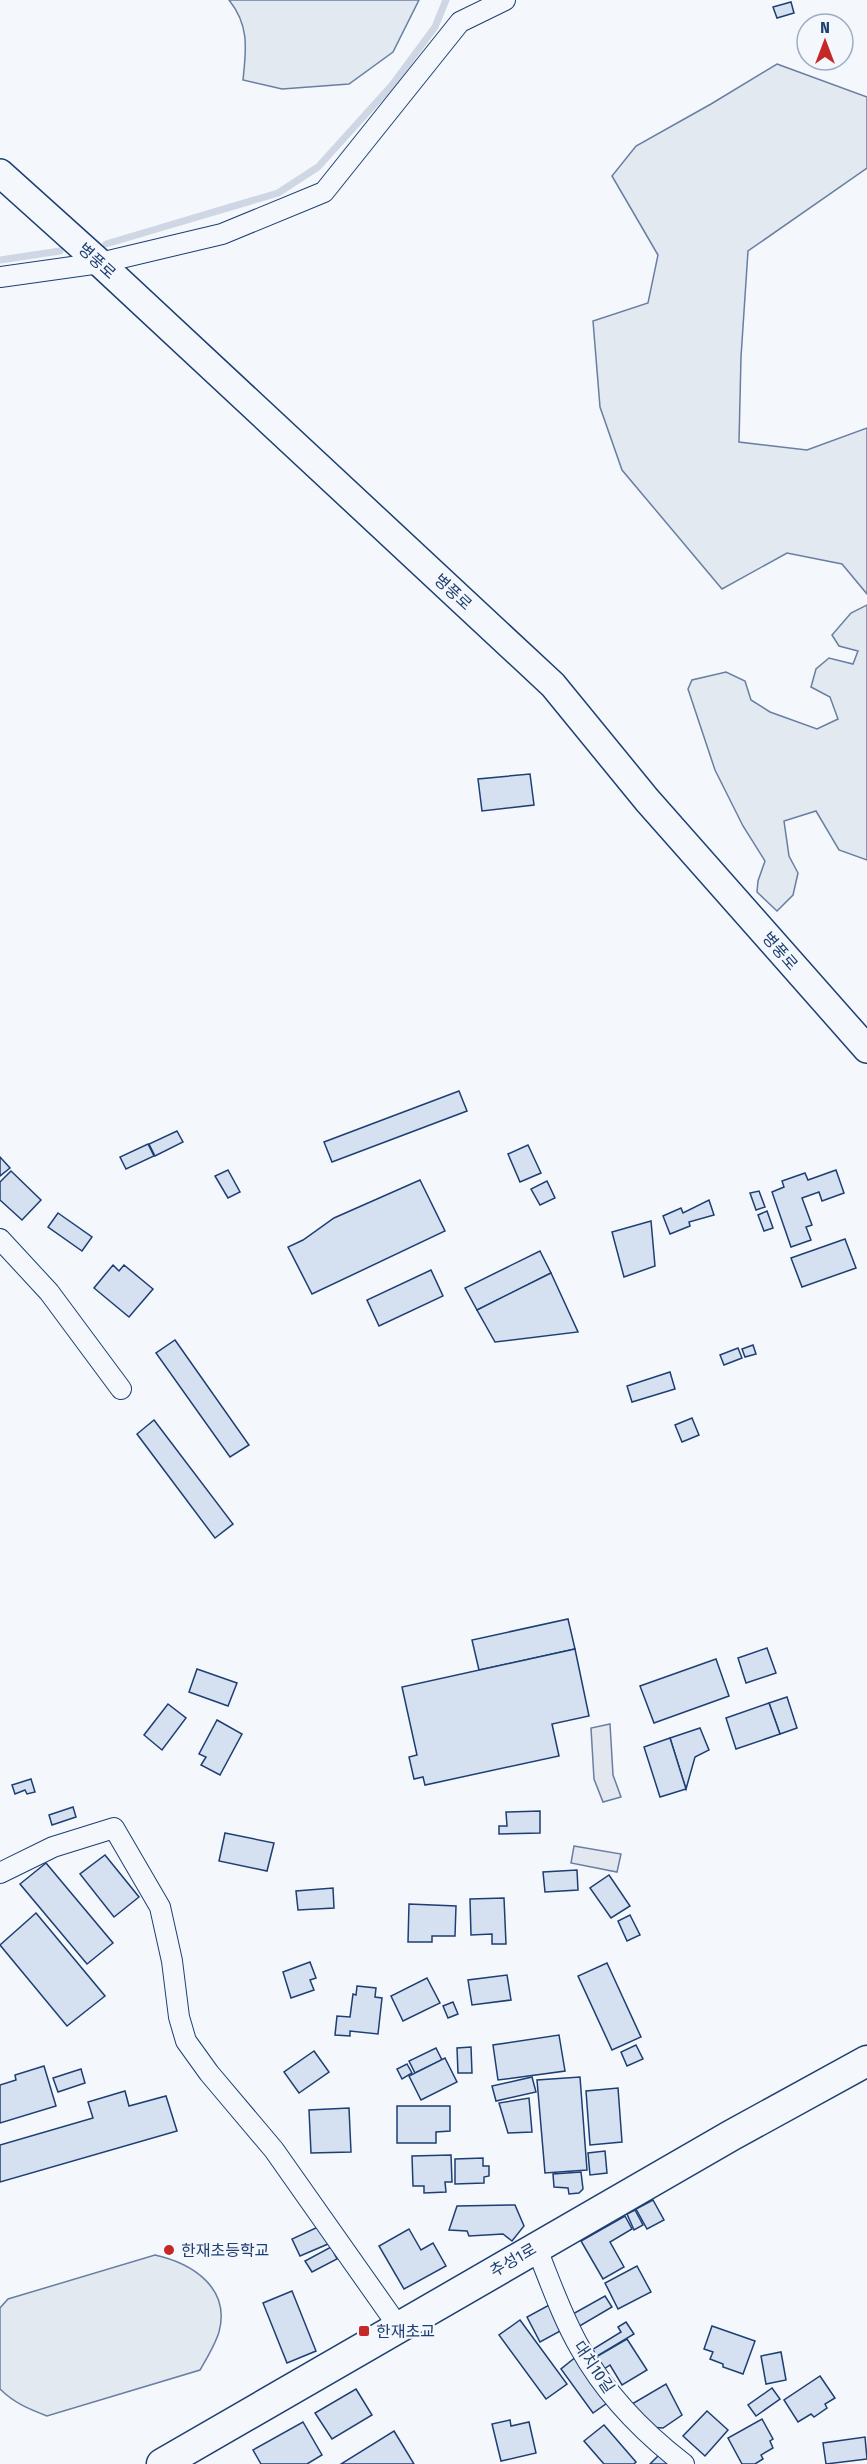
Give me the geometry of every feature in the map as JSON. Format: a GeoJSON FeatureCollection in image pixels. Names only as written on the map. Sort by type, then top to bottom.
{"type":"FeatureCollection","features":[{"type":"Feature","properties":{"kind":"main road","name":"병풍로"},"geometry":{"type":"LineString","coordinates":[[0,173],[100,263],[553,685],[647,800],[867,1049]]}},
{"type":"Feature","properties":{"kind":"main road","name":"추성1로"},"geometry":{"type":"LineString","coordinates":[[162,2464],[732,2134],[867,2061]]}},
{"type":"Feature","properties":{"kind":"street"},"geometry":{"type":"LineString","coordinates":[[0,277],[100,263],[222,234],[324,192],[460,22],[504,0]]}},
{"type":"Feature","properties":{"kind":"street"},"geometry":{"type":"LineString","coordinates":[[0,1239],[49,1292],[122,1389]]}},
{"type":"Feature","properties":{"kind":"street"},"geometry":{"type":"LineString","coordinates":[[0,1873],[54,1847],[114,1828],[160,1907],[172,1961],[179,2017],[186,2041],[209,2073],[273,2150],[398,2326]]}},
{"type":"Feature","properties":{"kind":"street","name":"대치10길"},"geometry":{"type":"LineString","coordinates":[[536,2247],[564,2318],[580,2350],[611,2394],[658,2444],[684,2464]]}},
{"type":"Feature","properties":{"kind":"shaded area"},"geometry":{"type":"Polygon","coordinates":[[[229,0],[419,0],[393,52],[349,84],[282,89],[243,80],[245,38],[240,19],[229,0]]]}},
{"type":"Feature","properties":{"kind":"shaded area"},"geometry":{"type":"Polygon","coordinates":[[[777,64],[867,97],[867,168],[748,251],[741,357],[739,442],[807,450],[867,428],[867,594],[842,564],[787,553],[722,589],[622,470],[600,407],[593,321],[648,303],[658,255],[612,176],[636,146],[777,64]]]}},
{"type":"Feature","properties":{"kind":"shaded area"},"geometry":{"type":"Polygon","coordinates":[[[867,605],[867,860],[839,850],[816,811],[784,821],[789,856],[798,873],[793,895],[777,911],[757,892],[765,861],[743,826],[715,770],[688,689],[692,680],[726,672],[745,681],[751,700],[770,712],[817,729],[838,719],[830,697],[811,687],[816,669],[829,658],[853,664],[858,651],[839,646],[832,635],[851,613],[867,605]]]}},
{"type":"Feature","properties":{"kind":"shaded area"},"geometry":{"type":"Polygon","coordinates":[[[610,1724],[613,1775],[621,1797],[603,1802],[594,1779],[591,1728],[610,1724]]]}},
{"type":"Feature","properties":{"kind":"shaded area"},"geometry":{"type":"Polygon","coordinates":[[[574,1846],[621,1854],[617,1872],[571,1863],[574,1846]]]}},
{"type":"Feature","properties":{"kind":"shaded area"},"geometry":{"type":"Polygon","coordinates":[[[155,2255],[182,2264],[194,2271],[214,2290],[219,2302],[221,2316],[219,2332],[200,2370],[47,2416],[16,2402],[0,2389],[0,2308],[8,2299],[155,2255]]]}},
{"type":"Feature","properties":{"kind":"building"},"geometry":{"type":"Polygon","coordinates":[[[791,2],[794,13],[777,18],[773,7],[791,2]]]}},
{"type":"Feature","properties":{"kind":"building"},"geometry":{"type":"Polygon","coordinates":[[[530,774],[534,805],[482,811],[478,779],[530,774]]]}},
{"type":"Feature","properties":{"kind":"building"},"geometry":{"type":"Polygon","coordinates":[[[459,1091],[467,1111],[332,1162],[324,1142],[459,1091]]]}},
{"type":"Feature","properties":{"kind":"building"},"geometry":{"type":"Polygon","coordinates":[[[177,1131],[183,1142],[155,1156],[149,1144],[177,1131]]]}},
{"type":"Feature","properties":{"kind":"building"},"geometry":{"type":"Polygon","coordinates":[[[148,1144],[154,1156],[126,1169],[120,1157],[148,1144]]]}},
{"type":"Feature","properties":{"kind":"building"},"geometry":{"type":"Polygon","coordinates":[[[528,1145],[541,1173],[520,1182],[508,1154],[528,1145]]]}},
{"type":"Feature","properties":{"kind":"building"},"geometry":{"type":"Polygon","coordinates":[[[0,1157],[10,1168],[0,1176],[0,1157]]]}},
{"type":"Feature","properties":{"kind":"building"},"geometry":{"type":"Polygon","coordinates":[[[228,1170],[240,1192],[228,1198],[215,1176],[228,1170]]]}},
{"type":"Feature","properties":{"kind":"building"},"geometry":{"type":"Polygon","coordinates":[[[836,1170],[844,1193],[822,1201],[819,1192],[802,1198],[812,1225],[806,1227],[811,1240],[791,1247],[772,1192],[784,1187],[782,1181],[805,1173],[808,1180],[836,1170]]]}},
{"type":"Feature","properties":{"kind":"building"},"geometry":{"type":"Polygon","coordinates":[[[11,1171],[41,1200],[22,1220],[0,1200],[0,1182],[11,1171]]]}},
{"type":"Feature","properties":{"kind":"building"},"geometry":{"type":"Polygon","coordinates":[[[420,1180],[445,1231],[312,1294],[288,1247],[303,1240],[334,1218],[420,1180]]]}},
{"type":"Feature","properties":{"kind":"building"},"geometry":{"type":"Polygon","coordinates":[[[547,1181],[555,1198],[540,1205],[531,1189],[547,1181]]]}},
{"type":"Feature","properties":{"kind":"building"},"geometry":{"type":"Polygon","coordinates":[[[759,1191],[765,1207],[756,1210],[750,1193],[759,1191]]]}},
{"type":"Feature","properties":{"kind":"building"},"geometry":{"type":"Polygon","coordinates":[[[709,1200],[714,1215],[689,1222],[690,1226],[670,1234],[663,1216],[681,1208],[683,1213],[709,1200]]]}},
{"type":"Feature","properties":{"kind":"building"},"geometry":{"type":"Polygon","coordinates":[[[767,1211],[773,1228],[764,1231],[758,1215],[767,1211]]]}},
{"type":"Feature","properties":{"kind":"building"},"geometry":{"type":"Polygon","coordinates":[[[58,1213],[92,1237],[82,1251],[48,1227],[58,1213]]]}},
{"type":"Feature","properties":{"kind":"building"},"geometry":{"type":"Polygon","coordinates":[[[651,1221],[655,1266],[624,1277],[612,1232],[651,1221]]]}},
{"type":"Feature","properties":{"kind":"building"},"geometry":{"type":"Polygon","coordinates":[[[845,1239],[856,1268],[802,1287],[791,1258],[845,1239]]]}},
{"type":"Feature","properties":{"kind":"building"},"geometry":{"type":"Polygon","coordinates":[[[540,1251],[551,1273],[477,1310],[465,1288],[540,1251]]]}},
{"type":"Feature","properties":{"kind":"building"},"geometry":{"type":"Polygon","coordinates":[[[113,1265],[119,1271],[124,1265],[153,1289],[129,1317],[94,1288],[113,1265]]]}},
{"type":"Feature","properties":{"kind":"building"},"geometry":{"type":"Polygon","coordinates":[[[431,1270],[443,1296],[379,1326],[367,1300],[431,1270]]]}},
{"type":"Feature","properties":{"kind":"building"},"geometry":{"type":"Polygon","coordinates":[[[551,1273],[578,1332],[495,1342],[477,1310],[551,1273]]]}},
{"type":"Feature","properties":{"kind":"building"},"geometry":{"type":"Polygon","coordinates":[[[175,1340],[249,1445],[230,1457],[156,1353],[175,1340]]]}},
{"type":"Feature","properties":{"kind":"building"},"geometry":{"type":"Polygon","coordinates":[[[753,1345],[756,1354],[745,1357],[742,1349],[753,1345]]]}},
{"type":"Feature","properties":{"kind":"building"},"geometry":{"type":"Polygon","coordinates":[[[738,1348],[742,1358],[724,1365],[720,1355],[738,1348]]]}},
{"type":"Feature","properties":{"kind":"building"},"geometry":{"type":"Polygon","coordinates":[[[670,1372],[675,1389],[632,1402],[627,1386],[670,1372]]]}},
{"type":"Feature","properties":{"kind":"building"},"geometry":{"type":"Polygon","coordinates":[[[692,1418],[699,1435],[682,1442],[675,1425],[692,1418]]]}},
{"type":"Feature","properties":{"kind":"building"},"geometry":{"type":"Polygon","coordinates":[[[154,1420],[233,1524],[215,1538],[137,1434],[154,1420]]]}},
{"type":"Feature","properties":{"kind":"building"},"geometry":{"type":"Polygon","coordinates":[[[568,1619],[575,1649],[479,1670],[472,1640],[568,1619]]]}},
{"type":"Feature","properties":{"kind":"building"},"geometry":{"type":"Polygon","coordinates":[[[767,1648],[776,1673],[746,1683],[738,1658],[767,1648]]]}},
{"type":"Feature","properties":{"kind":"building"},"geometry":{"type":"Polygon","coordinates":[[[575,1649],[589,1716],[552,1724],[559,1756],[425,1785],[423,1777],[414,1779],[409,1757],[417,1755],[402,1687],[575,1649]]]}},
{"type":"Feature","properties":{"kind":"building"},"geometry":{"type":"Polygon","coordinates":[[[716,1659],[729,1696],[654,1723],[640,1686],[716,1659]]]}},
{"type":"Feature","properties":{"kind":"building"},"geometry":{"type":"Polygon","coordinates":[[[197,1669],[237,1683],[228,1706],[189,1692],[197,1669]]]}},
{"type":"Feature","properties":{"kind":"building"},"geometry":{"type":"Polygon","coordinates":[[[787,1697],[797,1728],[780,1734],[769,1703],[787,1697]]]}},
{"type":"Feature","properties":{"kind":"building"},"geometry":{"type":"Polygon","coordinates":[[[769,1703],[780,1734],[736,1749],[726,1718],[769,1703]]]}},
{"type":"Feature","properties":{"kind":"building"},"geometry":{"type":"Polygon","coordinates":[[[168,1704],[186,1718],[162,1750],[144,1735],[168,1704]]]}},
{"type":"Feature","properties":{"kind":"building"},"geometry":{"type":"Polygon","coordinates":[[[217,1720],[242,1734],[220,1775],[201,1765],[206,1757],[199,1754],[217,1720]]]}},
{"type":"Feature","properties":{"kind":"building"},"geometry":{"type":"Polygon","coordinates":[[[700,1728],[709,1750],[695,1757],[686,1789],[670,1738],[700,1728]]]}},
{"type":"Feature","properties":{"kind":"building"},"geometry":{"type":"Polygon","coordinates":[[[670,1738],[686,1789],[660,1797],[644,1747],[670,1738]]]}},
{"type":"Feature","properties":{"kind":"building"},"geometry":{"type":"Polygon","coordinates":[[[31,1779],[35,1792],[27,1794],[25,1790],[15,1794],[12,1785],[31,1779]]]}},
{"type":"Feature","properties":{"kind":"building"},"geometry":{"type":"Polygon","coordinates":[[[73,1807],[76,1817],[52,1825],[49,1815],[73,1807]]]}},
{"type":"Feature","properties":{"kind":"building"},"geometry":{"type":"Polygon","coordinates":[[[540,1811],[540,1833],[499,1834],[499,1826],[507,1826],[506,1812],[540,1811]]]}},
{"type":"Feature","properties":{"kind":"building"},"geometry":{"type":"Polygon","coordinates":[[[225,1833],[274,1843],[267,1871],[219,1861],[225,1833]]]}},
{"type":"Feature","properties":{"kind":"building"},"geometry":{"type":"Polygon","coordinates":[[[105,1855],[139,1897],[114,1917],[80,1874],[105,1855]]]}},
{"type":"Feature","properties":{"kind":"building"},"geometry":{"type":"Polygon","coordinates":[[[46,1863],[113,1943],[87,1964],[20,1884],[46,1863]]]}},
{"type":"Feature","properties":{"kind":"building"},"geometry":{"type":"Polygon","coordinates":[[[577,1870],[578,1890],[545,1892],[543,1872],[577,1870]]]}},
{"type":"Feature","properties":{"kind":"building"},"geometry":{"type":"Polygon","coordinates":[[[609,1875],[630,1906],[611,1918],[590,1888],[609,1875]]]}},
{"type":"Feature","properties":{"kind":"building"},"geometry":{"type":"Polygon","coordinates":[[[333,1888],[334,1908],[298,1910],[296,1891],[333,1888]]]}},
{"type":"Feature","properties":{"kind":"building"},"geometry":{"type":"Polygon","coordinates":[[[504,1898],[506,1944],[492,1944],[492,1934],[471,1935],[470,1899],[504,1898]]]}},
{"type":"Feature","properties":{"kind":"building"},"geometry":{"type":"Polygon","coordinates":[[[409,1904],[456,1906],[455,1936],[432,1936],[432,1942],[408,1942],[409,1904]]]}},
{"type":"Feature","properties":{"kind":"building"},"geometry":{"type":"Polygon","coordinates":[[[36,1913],[105,1996],[67,2026],[0,1945],[36,1913]]]}},
{"type":"Feature","properties":{"kind":"building"},"geometry":{"type":"Polygon","coordinates":[[[630,1915],[640,1935],[627,1941],[618,1921],[630,1915]]]}},
{"type":"Feature","properties":{"kind":"building"},"geometry":{"type":"Polygon","coordinates":[[[310,1962],[316,1978],[310,1980],[314,1990],[291,1998],[283,1972],[310,1962]]]}},
{"type":"Feature","properties":{"kind":"building"},"geometry":{"type":"Polygon","coordinates":[[[607,1963],[641,2037],[612,2050],[578,1976],[607,1963]]]}},
{"type":"Feature","properties":{"kind":"building"},"geometry":{"type":"Polygon","coordinates":[[[507,1975],[511,2000],[472,2005],[468,1980],[507,1975]]]}},
{"type":"Feature","properties":{"kind":"building"},"geometry":{"type":"Polygon","coordinates":[[[427,1978],[440,2003],[403,2021],[391,1996],[427,1978]]]}},
{"type":"Feature","properties":{"kind":"building"},"geometry":{"type":"Polygon","coordinates":[[[357,1986],[376,1988],[375,1997],[382,1998],[378,2034],[350,2031],[350,2036],[335,2035],[337,2016],[350,2017],[353,1994],[356,1995],[357,1986]]]}},
{"type":"Feature","properties":{"kind":"building"},"geometry":{"type":"Polygon","coordinates":[[[453,2002],[458,2014],[448,2018],[443,2006],[453,2002]]]}},
{"type":"Feature","properties":{"kind":"building"},"geometry":{"type":"Polygon","coordinates":[[[559,2035],[565,2071],[498,2080],[493,2045],[559,2035]]]}},
{"type":"Feature","properties":{"kind":"building"},"geometry":{"type":"Polygon","coordinates":[[[636,2045],[643,2059],[627,2066],[621,2052],[636,2045]]]}},
{"type":"Feature","properties":{"kind":"building"},"geometry":{"type":"Polygon","coordinates":[[[471,2047],[472,2073],[458,2073],[457,2048],[471,2047]]]}},
{"type":"Feature","properties":{"kind":"building"},"geometry":{"type":"Polygon","coordinates":[[[436,2048],[442,2060],[415,2073],[409,2061],[436,2048]]]}},
{"type":"Feature","properties":{"kind":"building"},"geometry":{"type":"Polygon","coordinates":[[[314,2051],[329,2072],[299,2093],[284,2072],[314,2051]]]}},
{"type":"Feature","properties":{"kind":"building"},"geometry":{"type":"Polygon","coordinates":[[[445,2058],[457,2082],[421,2100],[409,2076],[445,2058]]]}},
{"type":"Feature","properties":{"kind":"building"},"geometry":{"type":"Polygon","coordinates":[[[407,2064],[412,2073],[402,2079],[397,2069],[407,2064]]]}},
{"type":"Feature","properties":{"kind":"building"},"geometry":{"type":"Polygon","coordinates":[[[44,2066],[56,2106],[0,2123],[0,2085],[16,2080],[15,2075],[44,2066]]]}},
{"type":"Feature","properties":{"kind":"building"},"geometry":{"type":"Polygon","coordinates":[[[81,2069],[85,2083],[58,2092],[53,2078],[81,2069]]]}},
{"type":"Feature","properties":{"kind":"building"},"geometry":{"type":"Polygon","coordinates":[[[532,2077],[536,2092],[496,2101],[492,2086],[532,2077]]]}},
{"type":"Feature","properties":{"kind":"building"},"geometry":{"type":"Polygon","coordinates":[[[580,2077],[587,2170],[545,2173],[537,2080],[580,2077]]]}},
{"type":"Feature","properties":{"kind":"building"},"geometry":{"type":"Polygon","coordinates":[[[618,2088],[622,2142],[590,2145],[586,2091],[618,2088]]]}},
{"type":"Feature","properties":{"kind":"building"},"geometry":{"type":"Polygon","coordinates":[[[125,2091],[129,2106],[166,2096],[177,2131],[0,2182],[0,2145],[93,2118],[88,2102],[125,2091]]]}},
{"type":"Feature","properties":{"kind":"building"},"geometry":{"type":"Polygon","coordinates":[[[529,2098],[532,2132],[508,2133],[499,2103],[529,2098]]]}},
{"type":"Feature","properties":{"kind":"building"},"geometry":{"type":"Polygon","coordinates":[[[397,2106],[450,2106],[450,2131],[436,2132],[436,2143],[397,2143],[397,2106]]]}},
{"type":"Feature","properties":{"kind":"building"},"geometry":{"type":"Polygon","coordinates":[[[349,2108],[351,2152],[311,2153],[309,2110],[349,2108]]]}},
{"type":"Feature","properties":{"kind":"building"},"geometry":{"type":"Polygon","coordinates":[[[605,2151],[607,2173],[590,2175],[588,2153],[605,2151]]]}},
{"type":"Feature","properties":{"kind":"building"},"geometry":{"type":"Polygon","coordinates":[[[451,2155],[452,2182],[445,2182],[446,2192],[424,2193],[424,2186],[413,2186],[412,2156],[451,2155]]]}},
{"type":"Feature","properties":{"kind":"building"},"geometry":{"type":"Polygon","coordinates":[[[483,2158],[483,2166],[489,2166],[489,2176],[484,2177],[484,2183],[455,2184],[455,2159],[483,2158]]]}},
{"type":"Feature","properties":{"kind":"building"},"geometry":{"type":"Polygon","coordinates":[[[581,2172],[583,2189],[579,2193],[569,2194],[568,2188],[554,2187],[553,2174],[581,2172]]]}},
{"type":"Feature","properties":{"kind":"building"},"geometry":{"type":"Polygon","coordinates":[[[653,2200],[664,2220],[647,2229],[636,2209],[653,2200]]]}},
{"type":"Feature","properties":{"kind":"building"},"geometry":{"type":"Polygon","coordinates":[[[515,2205],[524,2226],[512,2241],[503,2234],[469,2236],[467,2231],[449,2230],[457,2206],[515,2205]]]}},
{"type":"Feature","properties":{"kind":"building"},"geometry":{"type":"Polygon","coordinates":[[[635,2210],[643,2225],[634,2230],[627,2214],[635,2210]]]}},
{"type":"Feature","properties":{"kind":"building"},"geometry":{"type":"Polygon","coordinates":[[[625,2216],[632,2229],[610,2242],[624,2267],[603,2279],[581,2241],[625,2216]]]}},
{"type":"Feature","properties":{"kind":"building"},"geometry":{"type":"Polygon","coordinates":[[[320,2226],[328,2244],[300,2256],[292,2239],[320,2226]]]}},
{"type":"Feature","properties":{"kind":"building"},"geometry":{"type":"Polygon","coordinates":[[[409,2229],[421,2250],[433,2243],[446,2266],[404,2289],[379,2246],[409,2229]]]}},
{"type":"Feature","properties":{"kind":"building"},"geometry":{"type":"Polygon","coordinates":[[[331,2247],[337,2259],[312,2272],[305,2261],[331,2247]]]}},
{"type":"Feature","properties":{"kind":"building"},"geometry":{"type":"Polygon","coordinates":[[[637,2266],[651,2292],[618,2309],[605,2283],[637,2266]]]}},
{"type":"Feature","properties":{"kind":"building"},"geometry":{"type":"Polygon","coordinates":[[[292,2291],[316,2351],[287,2363],[263,2303],[292,2291]]]}},
{"type":"Feature","properties":{"kind":"building"},"geometry":{"type":"Polygon","coordinates":[[[605,2296],[612,2307],[578,2327],[571,2315],[605,2296]]]}},
{"type":"Feature","properties":{"kind":"building"},"geometry":{"type":"Polygon","coordinates":[[[551,2304],[564,2329],[540,2342],[527,2317],[551,2304]]]}},
{"type":"Feature","properties":{"kind":"building"},"geometry":{"type":"Polygon","coordinates":[[[520,2320],[567,2384],[546,2399],[499,2335],[520,2320]]]}},
{"type":"Feature","properties":{"kind":"building"},"geometry":{"type":"Polygon","coordinates":[[[626,2322],[634,2334],[594,2358],[590,2351],[621,2332],[618,2327],[626,2322]]]}},
{"type":"Feature","properties":{"kind":"building"},"geometry":{"type":"Polygon","coordinates":[[[712,2326],[755,2341],[743,2374],[723,2367],[723,2364],[710,2359],[713,2352],[704,2349],[712,2326]]]}},
{"type":"Feature","properties":{"kind":"building"},"geometry":{"type":"Polygon","coordinates":[[[627,2339],[647,2370],[622,2385],[610,2365],[604,2369],[596,2357],[627,2339]]]}},
{"type":"Feature","properties":{"kind":"building"},"geometry":{"type":"Polygon","coordinates":[[[781,2352],[786,2380],[766,2384],[761,2356],[781,2352]]]}},
{"type":"Feature","properties":{"kind":"building"},"geometry":{"type":"Polygon","coordinates":[[[577,2356],[610,2401],[593,2413],[561,2369],[577,2356]]]}},
{"type":"Feature","properties":{"kind":"building"},"geometry":{"type":"Polygon","coordinates":[[[820,2376],[835,2398],[825,2404],[827,2408],[814,2417],[811,2414],[798,2422],[784,2400],[820,2376]]]}},
{"type":"Feature","properties":{"kind":"building"},"geometry":{"type":"Polygon","coordinates":[[[666,2384],[682,2415],[663,2428],[647,2427],[632,2404],[666,2384]]]}},
{"type":"Feature","properties":{"kind":"building"},"geometry":{"type":"Polygon","coordinates":[[[772,2388],[780,2399],[756,2416],[748,2405],[772,2388]]]}},
{"type":"Feature","properties":{"kind":"building"},"geometry":{"type":"Polygon","coordinates":[[[356,2389],[372,2415],[332,2439],[315,2413],[356,2389]]]}},
{"type":"Feature","properties":{"kind":"building"},"geometry":{"type":"Polygon","coordinates":[[[707,2411],[728,2430],[705,2456],[683,2436],[707,2411]]]}},
{"type":"Feature","properties":{"kind":"building"},"geometry":{"type":"Polygon","coordinates":[[[762,2419],[773,2439],[770,2441],[773,2448],[761,2455],[763,2459],[755,2464],[742,2464],[728,2438],[762,2419]]]}},
{"type":"Feature","properties":{"kind":"building"},"geometry":{"type":"Polygon","coordinates":[[[510,2420],[511,2426],[529,2422],[536,2453],[501,2461],[492,2424],[510,2420]]]}},
{"type":"Feature","properties":{"kind":"building"},"geometry":{"type":"Polygon","coordinates":[[[303,2422],[322,2455],[307,2464],[261,2464],[253,2450],[303,2422]]]}},
{"type":"Feature","properties":{"kind":"building"},"geometry":{"type":"Polygon","coordinates":[[[604,2425],[636,2462],[634,2464],[604,2464],[584,2441],[604,2425]]]}},
{"type":"Feature","properties":{"kind":"building"},"geometry":{"type":"Polygon","coordinates":[[[394,2431],[414,2464],[341,2464],[394,2431]]]}},
{"type":"Feature","properties":{"kind":"building"},"geometry":{"type":"Polygon","coordinates":[[[865,2437],[867,2459],[826,2464],[823,2443],[865,2437]]]}},
{"type":"Feature","properties":{"kind":"building"},"geometry":{"type":"Polygon","coordinates":[[[660,2454],[670,2464],[650,2464],[660,2454]]]}},
{"type":"Feature","properties":{"kind":"waterway"},"geometry":{"type":"LineString","coordinates":[[106,244],[278,193],[318,167],[392,85],[435,27],[446,0]]}},
{"type":"Feature","properties":{"kind":"waterway"},"geometry":{"type":"LineString","coordinates":[[0,260],[60,251]]}},
{"type":"Feature","properties":{"kind":"place","name":"한재초등학교"},"geometry":{"type":"Point","coordinates":[169,2250]}},
{"type":"Feature","properties":{"kind":"place","name":"한재초교"},"geometry":{"type":"Point","coordinates":[364,2331]}}]}
